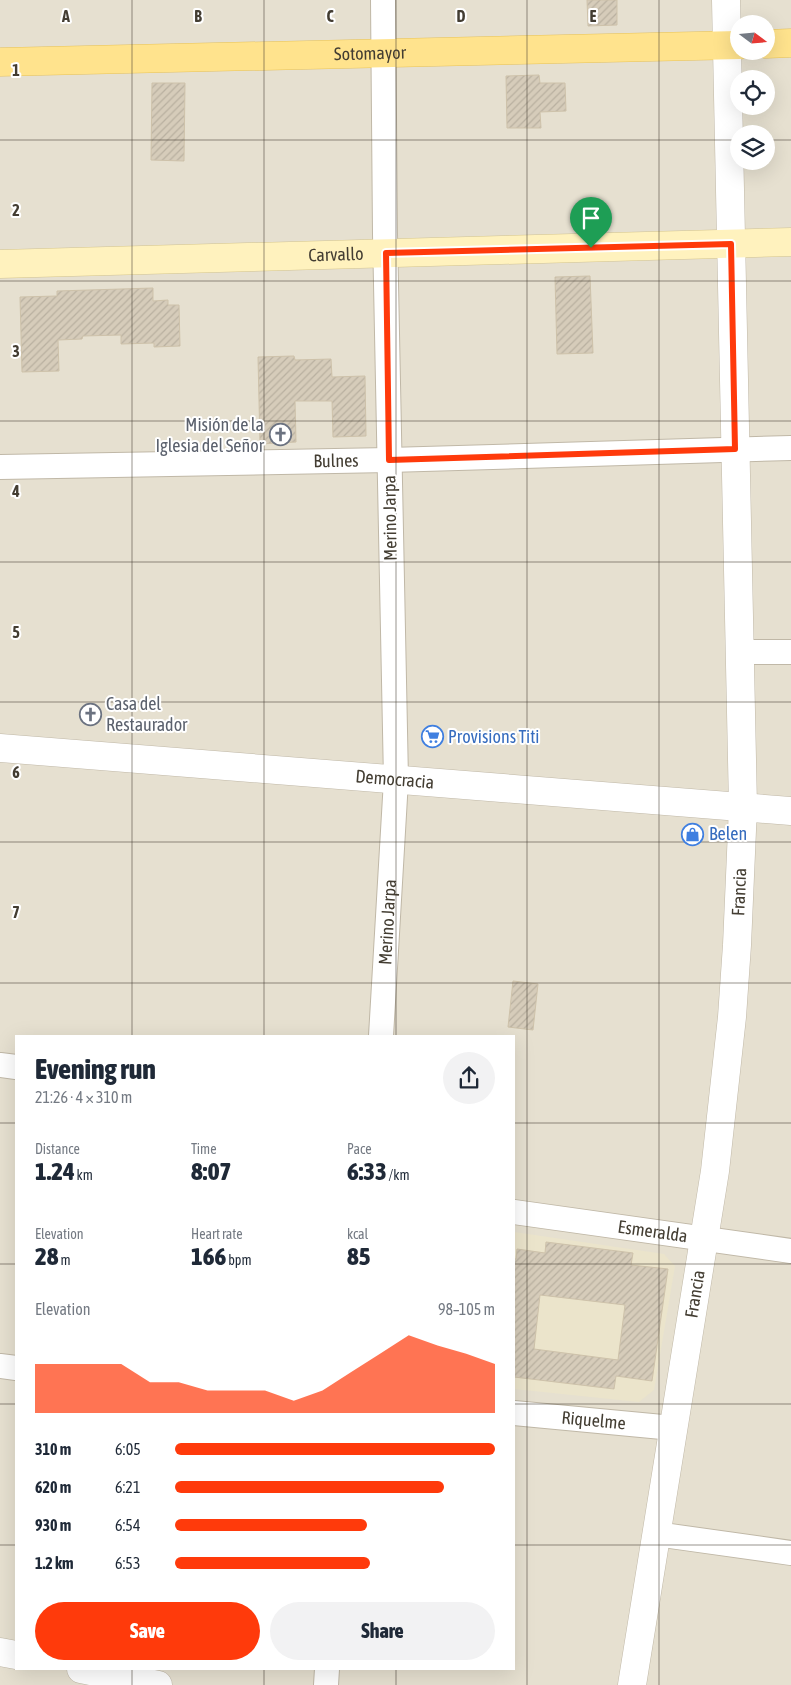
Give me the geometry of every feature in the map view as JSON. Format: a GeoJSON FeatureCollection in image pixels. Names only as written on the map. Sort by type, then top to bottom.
{"type":"FeatureCollection","features":[{"type":"Feature","properties":{"kind":"main road"},"geometry":{"type":"LineString","coordinates":[[775,44],[791,43]]}},
{"type":"Feature","properties":{"kind":"main road","name":"Sotomayor"},"geometry":{"type":"LineString","coordinates":[[0,62],[730,45]]}},
{"type":"Feature","properties":{"kind":"main road","name":"Carvallo"},"geometry":{"type":"LineString","coordinates":[[0,264],[791,242]]}},
{"type":"Feature","properties":{"kind":"street","name":"Merino Jarpa"},"geometry":{"type":"LineString","coordinates":[[381,1035],[396,780],[389,460],[383,0]]}},
{"type":"Feature","properties":{"kind":"street","name":"Francia"},"geometry":{"type":"LineString","coordinates":[[726,0],[730,26]]}},
{"type":"Feature","properties":{"kind":"street","name":"Francia"},"geometry":{"type":"LineString","coordinates":[[632,1685],[704,1239],[723,1109],[732,1017],[743,806],[731,244],[733,60]]}},
{"type":"Feature","properties":{"kind":"street","name":"Bulnes"},"geometry":{"type":"LineString","coordinates":[[0,467],[389,460],[791,448]]}},
{"type":"Feature","properties":{"kind":"street"},"geometry":{"type":"LineString","coordinates":[[740,652],[791,652]]}},
{"type":"Feature","properties":{"kind":"street","name":"Democracia"},"geometry":{"type":"LineString","coordinates":[[0,748],[791,811]]}},
{"type":"Feature","properties":{"kind":"street"},"geometry":{"type":"LineString","coordinates":[[0,1065],[15,1066]]}},
{"type":"Feature","properties":{"kind":"street","name":"Esmeralda"},"geometry":{"type":"LineString","coordinates":[[515,1212],[791,1251]]}},
{"type":"Feature","properties":{"kind":"street"},"geometry":{"type":"LineString","coordinates":[[0,1366],[15,1368]]}},
{"type":"Feature","properties":{"kind":"street","name":"Riquelme"},"geometry":{"type":"LineString","coordinates":[[515,1412],[673,1428]]}},
{"type":"Feature","properties":{"kind":"street"},"geometry":{"type":"LineString","coordinates":[[656,1534],[791,1553]]}},
{"type":"Feature","properties":{"kind":"street"},"geometry":{"type":"LineString","coordinates":[[0,1652],[15,1655]]}},
{"type":"Feature","properties":{"kind":"street"},"geometry":{"type":"LineString","coordinates":[[86,1670],[158,1685]]}},
{"type":"Feature","properties":{"kind":"street"},"geometry":{"type":"LineString","coordinates":[[326,1685],[327,1670]]}},
{"type":"Feature","properties":{"kind":"shaded area"},"geometry":{"type":"Polygon","coordinates":[[[0,0],[791,0],[791,1685],[0,1685],[0,0]]]}},
{"type":"Feature","properties":{"kind":"shaded area"},"geometry":{"type":"Polygon","coordinates":[[[515,1232],[664,1254],[675,1266],[654,1390],[639,1402],[515,1389],[515,1232]]]}},
{"type":"Feature","properties":{"kind":"building"},"geometry":{"type":"Polygon","coordinates":[[[587,0],[617,0],[617,25],[588,26],[587,0]]]}},
{"type":"Feature","properties":{"kind":"building"},"geometry":{"type":"Polygon","coordinates":[[[539,75],[540,83],[565,83],[566,111],[540,112],[541,128],[507,128],[506,76],[539,75]]]}},
{"type":"Feature","properties":{"kind":"building"},"geometry":{"type":"Polygon","coordinates":[[[152,83],[185,83],[184,161],[151,160],[152,83]]]}},
{"type":"Feature","properties":{"kind":"building"},"geometry":{"type":"Polygon","coordinates":[[[590,276],[593,353],[557,354],[555,277],[590,276]]]}},
{"type":"Feature","properties":{"kind":"building"},"geometry":{"type":"Polygon","coordinates":[[[153,288],[153,301],[168,300],[168,305],[179,305],[180,346],[154,347],[154,343],[121,344],[121,335],[83,336],[82,339],[58,340],[59,371],[22,372],[20,297],[57,296],[57,291],[153,288]]]}},
{"type":"Feature","properties":{"kind":"building"},"geometry":{"type":"Polygon","coordinates":[[[294,356],[295,360],[331,359],[332,377],[365,376],[366,436],[333,437],[332,401],[295,401],[296,442],[260,444],[258,357],[294,356]]]}},
{"type":"Feature","properties":{"kind":"building"},"geometry":{"type":"Polygon","coordinates":[[[513,981],[538,984],[533,1030],[508,1027],[513,981]]]}},
{"type":"Feature","properties":{"kind":"building"},"geometry":{"type":"Polygon","coordinates":[[[546,1242],[633,1253],[631,1265],[668,1269],[652,1381],[616,1376],[614,1389],[515,1377],[515,1259],[517,1249],[545,1253],[546,1242]],[[540,1295],[534,1349],[618,1360],[625,1305],[540,1295]]]}},
{"type":"Feature","properties":{"kind":"place","name":"Misión de la Iglesia del Señor"},"geometry":{"type":"Point","coordinates":[280,435]}},
{"type":"Feature","properties":{"kind":"place","name":"Casa del Restaurador"},"geometry":{"type":"Point","coordinates":[90,714]}},
{"type":"Feature","properties":{"kind":"place","name":"Provisions Titi"},"geometry":{"type":"Point","coordinates":[432,737]}},
{"type":"Feature","properties":{"kind":"place","name":"Belen"},"geometry":{"type":"Point","coordinates":[693,834]}},
{"type":"Feature","properties":{"kind":"route"},"geometry":{"type":"LineString","coordinates":[[731,244],[735,449],[389,460],[386,253],[591,248],[731,244]]}}]}
